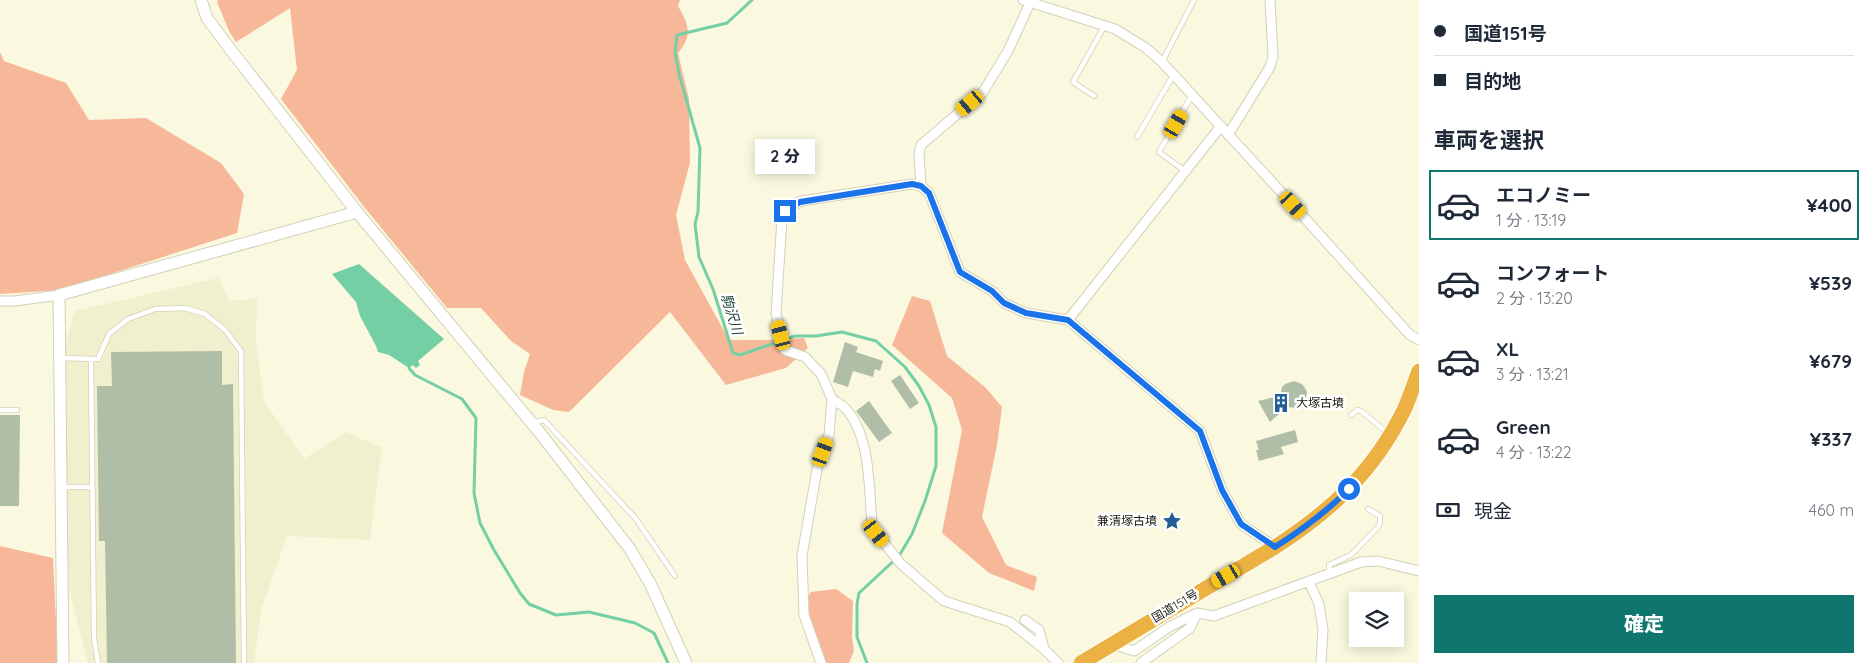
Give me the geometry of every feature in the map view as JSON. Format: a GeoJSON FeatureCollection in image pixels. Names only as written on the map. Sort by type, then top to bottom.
{"type":"FeatureCollection","features":[{"type":"Feature","properties":{"kind":"highway","name":"国道151号"},"geometry":{"type":"LineString","coordinates":[[1081,663],[1275,547],[1306,527],[1335,503],[1362,475],[1390,435],[1404,410],[1419,371]]}},
{"type":"Feature","properties":{"kind":"street"},"geometry":{"type":"LineString","coordinates":[[201,0],[207,18],[357,212],[530,422],[630,549],[651,585],[686,663]]}},
{"type":"Feature","properties":{"kind":"street"},"geometry":{"type":"LineString","coordinates":[[1228,135],[1270,67],[1273,57],[1270,0]]}},
{"type":"Feature","properties":{"kind":"street"},"geometry":{"type":"LineString","coordinates":[[921,186],[919,153],[921,145],[983,92],[1008,51],[1026,1],[1105,25],[1146,48],[1174,74],[1410,335],[1419,340]]}},
{"type":"Feature","properties":{"kind":"street"},"geometry":{"type":"LineString","coordinates":[[1068,320],[1220,126]]}},
{"type":"Feature","properties":{"kind":"street"},"geometry":{"type":"LineString","coordinates":[[821,663],[804,614],[802,556],[817,469],[829,435],[832,399],[821,374],[805,357],[785,350],[776,313],[782,218],[785,211],[800,202],[912,184],[921,186],[929,193],[960,272],[992,291],[1004,303],[1026,313],[1068,320],[1200,431],[1222,490],[1241,524],[1275,547]]}},
{"type":"Feature","properties":{"kind":"street"},"geometry":{"type":"LineString","coordinates":[[0,301],[15,301],[59,295],[357,212]]}},
{"type":"Feature","properties":{"kind":"street"},"geometry":{"type":"LineString","coordinates":[[59,295],[63,663]]}},
{"type":"Feature","properties":{"kind":"street"},"geometry":{"type":"LineString","coordinates":[[832,399],[845,408],[858,429],[867,457],[872,525],[893,555],[944,601],[1010,622],[1044,649],[1058,663]]}},
{"type":"Feature","properties":{"kind":"street"},"geometry":{"type":"LineString","coordinates":[[1112,644],[1134,651],[1169,628],[1197,613],[1214,616],[1361,562],[1378,561],[1419,571]]}},
{"type":"Feature","properties":{"kind":"street"},"geometry":{"type":"LineString","coordinates":[[1309,582],[1319,604],[1323,630],[1321,663]]}},
{"type":"Feature","properties":{"kind":"street"},"geometry":{"type":"LineString","coordinates":[[1141,663],[1190,628],[1197,613]]}},
{"type":"Feature","properties":{"kind":"street"},"geometry":{"type":"LineString","coordinates":[[1025,620],[1039,630],[1044,649]]}},
{"type":"Feature","properties":{"kind":"lane"},"geometry":{"type":"LineString","coordinates":[[1162,62],[1194,0]]}},
{"type":"Feature","properties":{"kind":"lane"},"geometry":{"type":"LineString","coordinates":[[1094,96],[1073,82],[1105,25]]}},
{"type":"Feature","properties":{"kind":"lane"},"geometry":{"type":"LineString","coordinates":[[1137,137],[1174,74]]}},
{"type":"Feature","properties":{"kind":"lane"},"geometry":{"type":"LineString","coordinates":[[1185,171],[1159,152],[1192,95]]}},
{"type":"Feature","properties":{"kind":"lane"},"geometry":{"type":"LineString","coordinates":[[61,358],[98,359],[108,334],[128,319],[155,309],[185,308],[205,314],[225,330],[241,351],[244,663]]}},
{"type":"Feature","properties":{"kind":"lane"},"geometry":{"type":"LineString","coordinates":[[91,359],[94,638],[98,663]]}},
{"type":"Feature","properties":{"kind":"lane"},"geometry":{"type":"LineString","coordinates":[[0,410],[17,410]]}},
{"type":"Feature","properties":{"kind":"lane"},"geometry":{"type":"LineString","coordinates":[[1351,415],[1357,410],[1361,411],[1390,435]]}},
{"type":"Feature","properties":{"kind":"lane"},"geometry":{"type":"LineString","coordinates":[[530,422],[544,420],[636,519],[675,576]]}},
{"type":"Feature","properties":{"kind":"lane"},"geometry":{"type":"LineString","coordinates":[[62,487],[92,487]]}},
{"type":"Feature","properties":{"kind":"lane"},"geometry":{"type":"LineString","coordinates":[[1330,573],[1329,565],[1351,555],[1378,527],[1380,516],[1368,508]]}},
{"type":"Feature","properties":{"kind":"shaded area"},"geometry":{"type":"Polygon","coordinates":[[[218,0],[680,0],[678,6],[688,30],[686,41],[678,53],[689,99],[690,163],[676,215],[685,260],[729,340],[804,338],[808,348],[786,368],[726,385],[670,312],[569,412],[553,410],[520,395],[524,372],[530,354],[511,341],[481,308],[447,308],[365,208],[281,99],[297,70],[290,8],[236,42],[229,31],[217,2],[218,0]]]}},
{"type":"Feature","properties":{"kind":"shaded area"},"geometry":{"type":"Polygon","coordinates":[[[0,52],[4,61],[66,83],[89,120],[146,118],[221,163],[244,194],[237,233],[61,290],[0,294],[0,52]]]}},
{"type":"Feature","properties":{"kind":"shaded area"},"geometry":{"type":"Polygon","coordinates":[[[359,264],[444,339],[418,361],[420,365],[416,368],[413,365],[409,368],[389,355],[378,352],[360,316],[356,302],[332,274],[359,264]]]}},
{"type":"Feature","properties":{"kind":"shaded area"},"geometry":{"type":"Polygon","coordinates":[[[218,278],[230,301],[257,299],[256,341],[264,401],[304,459],[346,432],[382,448],[370,540],[287,536],[261,610],[254,663],[88,663],[68,585],[61,358],[75,311],[218,278]]]}},
{"type":"Feature","properties":{"kind":"shaded area"},"geometry":{"type":"Polygon","coordinates":[[[912,296],[930,301],[947,356],[986,388],[1002,407],[997,445],[982,517],[1006,565],[1037,577],[1034,591],[989,573],[942,533],[962,430],[952,398],[892,345],[912,296]]]}},
{"type":"Feature","properties":{"kind":"shaded area"},"geometry":{"type":"Polygon","coordinates":[[[0,546],[53,558],[58,663],[0,663],[0,546]]]}},
{"type":"Feature","properties":{"kind":"shaded area"},"geometry":{"type":"Polygon","coordinates":[[[836,589],[853,601],[852,637],[854,651],[849,663],[823,663],[811,632],[806,599],[811,592],[836,589]]]}},
{"type":"Feature","properties":{"kind":"building"},"geometry":{"type":"Polygon","coordinates":[[[845,342],[858,347],[856,352],[883,361],[880,371],[875,369],[873,377],[853,371],[848,387],[833,382],[845,342]]]}},
{"type":"Feature","properties":{"kind":"building"},"geometry":{"type":"Polygon","coordinates":[[[222,351],[222,385],[233,384],[236,663],[107,663],[105,541],[99,541],[97,386],[112,386],[111,352],[222,351]]]}},
{"type":"Feature","properties":{"kind":"building"},"geometry":{"type":"Polygon","coordinates":[[[900,375],[919,403],[910,409],[891,381],[900,375]]]}},
{"type":"Feature","properties":{"kind":"building","name":"大塚古墳"},"geometry":{"type":"Polygon","coordinates":[[[1294,381],[1302,384],[1305,388],[1307,392],[1306,400],[1296,408],[1287,407],[1270,422],[1258,401],[1280,396],[1282,387],[1294,381]]]}},
{"type":"Feature","properties":{"kind":"building"},"geometry":{"type":"Polygon","coordinates":[[[869,401],[892,433],[879,442],[856,411],[869,401]]]}},
{"type":"Feature","properties":{"kind":"building"},"geometry":{"type":"Polygon","coordinates":[[[0,415],[20,415],[19,506],[0,506],[0,415]]]}},
{"type":"Feature","properties":{"kind":"building"},"geometry":{"type":"Polygon","coordinates":[[[1295,430],[1298,442],[1281,447],[1284,454],[1259,461],[1256,450],[1259,450],[1256,441],[1295,430]]]}},
{"type":"Feature","properties":{"kind":"waterway","name":"駒沢川"},"geometry":{"type":"LineString","coordinates":[[752,0],[727,23],[677,35],[675,52],[679,74],[700,148],[698,212],[695,224],[699,257],[713,289],[733,353],[740,355],[795,336],[816,336],[842,332],[876,341],[905,367],[919,386],[929,405],[936,427],[936,466],[912,534],[899,556],[859,593],[857,637],[867,663]]}},
{"type":"Feature","properties":{"kind":"waterway"},"geometry":{"type":"LineString","coordinates":[[409,368],[415,375],[462,399],[476,418],[474,493],[480,523],[520,593],[529,604],[556,615],[589,612],[635,623],[654,633],[668,663]]}},
{"type":"Feature","properties":{"kind":"place","name":"大塚古墳"},"geometry":{"type":"Point","coordinates":[1281,403]}},
{"type":"Feature","properties":{"kind":"place","name":"兼清塚古墳"},"geometry":{"type":"Point","coordinates":[1172,521]}},
{"type":"Feature","properties":{"kind":"route"},"geometry":{"type":"LineString","coordinates":[[785,211],[800,202],[912,184],[921,186],[929,193],[960,272],[992,291],[1004,303],[1026,313],[1068,320],[1093,339],[1200,431],[1222,490],[1241,524],[1275,547],[1306,527],[1349,489]]}}]}
